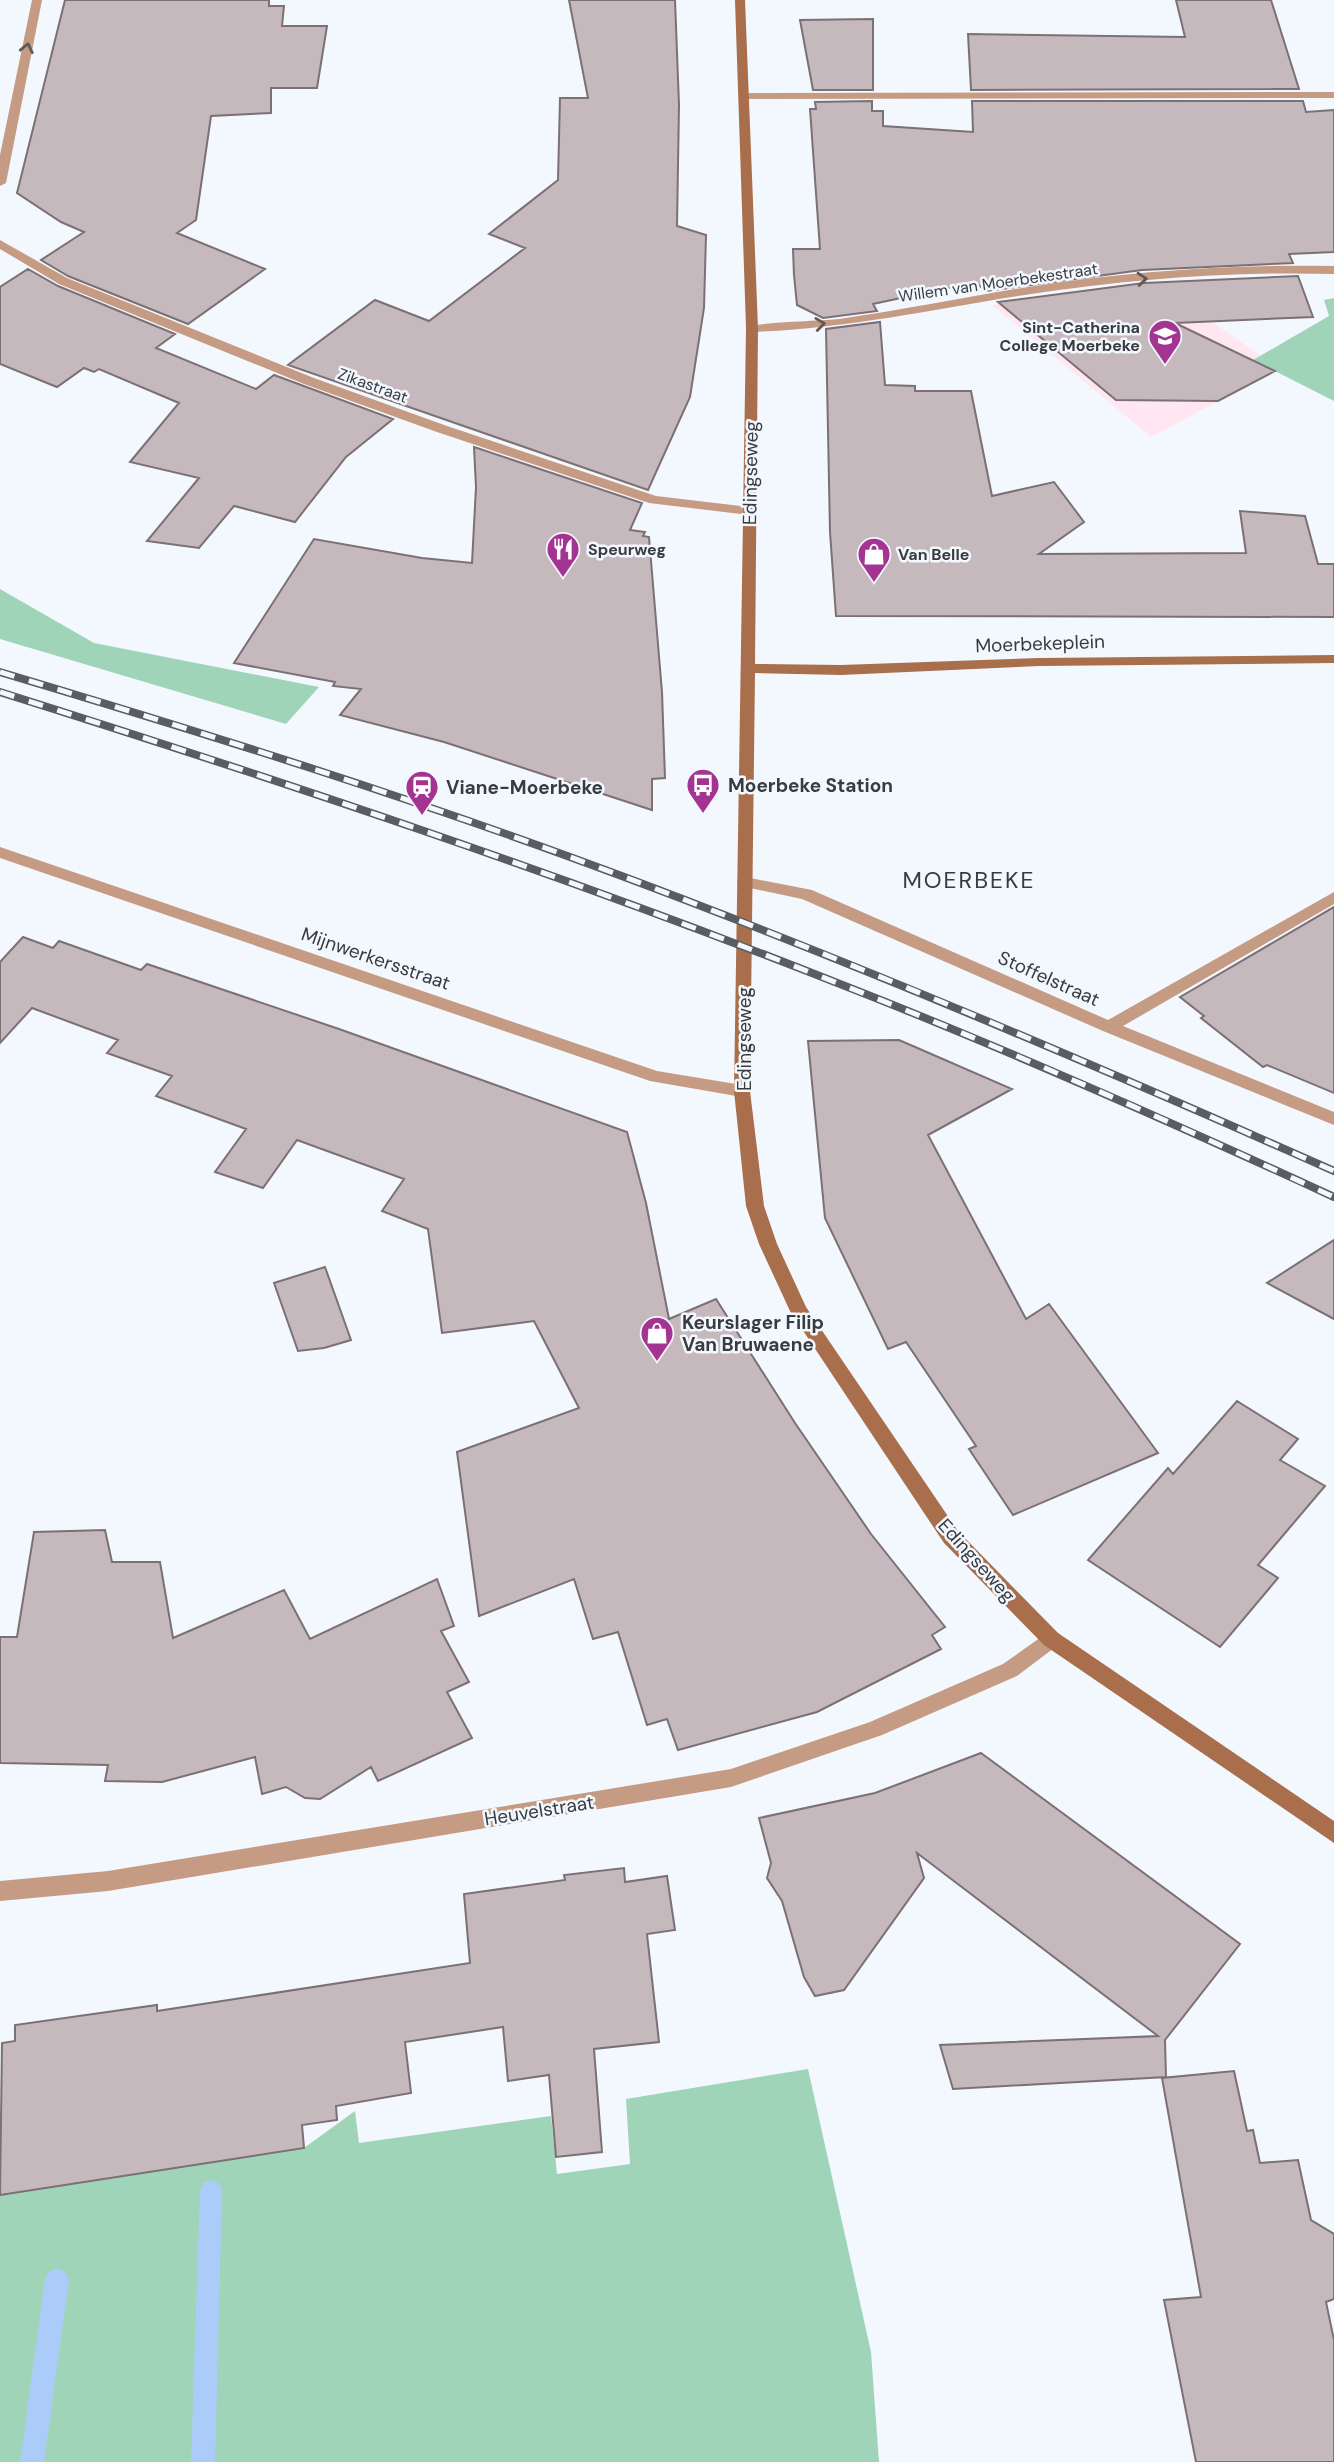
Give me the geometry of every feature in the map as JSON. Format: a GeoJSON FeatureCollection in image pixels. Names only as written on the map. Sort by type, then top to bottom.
{"type":"FeatureCollection","features":[{"type":"Feature","properties":{"kind":"main road","name":"Edingseweg"},"geometry":{"type":"LineString","coordinates":[[740,0],[752,328],[742,1091],[755,1206],[768,1244],[799,1311],[951,1537],[1051,1639],[1334,1833]]}},
{"type":"Feature","properties":{"kind":"main road","name":"Moerbekeplein"},"geometry":{"type":"LineString","coordinates":[[747,668],[841,670],[1039,662],[1334,659]]}},
{"type":"Feature","properties":{"kind":"street"},"geometry":{"type":"LineString","coordinates":[[0,183],[37,0]]}},
{"type":"Feature","properties":{"kind":"street"},"geometry":{"type":"LineString","coordinates":[[745,96],[1334,95]]}},
{"type":"Feature","properties":{"kind":"street","name":"Zikastraat"},"geometry":{"type":"LineString","coordinates":[[0,243],[63,281],[309,381],[442,429],[654,500],[750,511]]}},
{"type":"Feature","properties":{"kind":"street","name":"Willem van Moerbekestraat"},"geometry":{"type":"LineString","coordinates":[[752,328],[783,328],[875,317],[1068,285],[1229,272],[1334,270]]}},
{"type":"Feature","properties":{"kind":"street","name":"Mijnwerkersstraat"},"geometry":{"type":"LineString","coordinates":[[0,852],[656,1077],[742,1091]]}},
{"type":"Feature","properties":{"kind":"street","name":"Stoffelstraat"},"geometry":{"type":"LineString","coordinates":[[745,882],[806,894],[1109,1027],[1334,1119]]}},
{"type":"Feature","properties":{"kind":"street"},"geometry":{"type":"LineString","coordinates":[[1109,1027],[1334,897]]}},
{"type":"Feature","properties":{"kind":"street","name":"Heuvelstraat"},"geometry":{"type":"LineString","coordinates":[[0,1891],[108,1881],[731,1778],[875,1729],[1010,1671],[1051,1639]]}},
{"type":"Feature","properties":{"kind":"shaded area","name":"Sint-Catherina College Moerbeke"},"geometry":{"type":"Polygon","coordinates":[[[1161,287],[1260,355],[1253,360],[1275,371],[1151,437],[992,305],[1161,287]]]}},
{"type":"Feature","properties":{"kind":"green space"},"geometry":{"type":"Polygon","coordinates":[[[1334,298],[1334,401],[1253,360],[1329,316],[1324,300],[1334,298]]]}},
{"type":"Feature","properties":{"kind":"green space"},"geometry":{"type":"Polygon","coordinates":[[[0,589],[94,643],[319,687],[286,724],[0,639],[0,589]]]}},
{"type":"Feature","properties":{"kind":"green space"},"geometry":{"type":"Polygon","coordinates":[[[808,2069],[871,2352],[879,2462],[0,2462],[0,2195],[304,2148],[355,2111],[359,2143],[551,2116],[557,2174],[630,2164],[626,2099],[808,2069]]]}},
{"type":"Feature","properties":{"kind":"building"},"geometry":{"type":"Polygon","coordinates":[[[65,0],[269,0],[269,6],[284,6],[282,26],[327,26],[317,88],[271,88],[271,113],[211,116],[196,220],[177,233],[265,269],[188,324],[68,276],[41,260],[84,232],[61,222],[17,193],[65,0]]]}},
{"type":"Feature","properties":{"kind":"building"},"geometry":{"type":"Polygon","coordinates":[[[569,0],[675,0],[679,105],[677,226],[706,235],[704,308],[690,397],[648,490],[288,365],[375,300],[429,321],[525,248],[489,234],[558,180],[560,98],[588,98],[569,0]]]}},
{"type":"Feature","properties":{"kind":"building"},"geometry":{"type":"Polygon","coordinates":[[[1176,0],[1271,0],[1299,89],[971,90],[968,34],[1185,37],[1176,0]]]}},
{"type":"Feature","properties":{"kind":"building"},"geometry":{"type":"Polygon","coordinates":[[[873,19],[873,90],[813,90],[800,20],[873,19]]]}},
{"type":"Feature","properties":{"kind":"building"},"geometry":{"type":"Polygon","coordinates":[[[872,101],[872,111],[883,111],[883,126],[973,132],[972,101],[1303,101],[1306,112],[1334,110],[1334,252],[1289,254],[1293,263],[1142,270],[986,291],[975,282],[873,304],[877,311],[823,318],[797,305],[794,275],[793,249],[820,249],[810,109],[816,109],[815,102],[872,101]]]}},
{"type":"Feature","properties":{"kind":"building"},"geometry":{"type":"Polygon","coordinates":[[[28,269],[58,286],[175,334],[156,348],[256,389],[274,375],[393,419],[346,457],[295,522],[234,506],[199,548],[147,541],[199,478],[130,462],[179,403],[99,369],[94,372],[84,368],[57,387],[0,364],[0,287],[28,269]]]}},
{"type":"Feature","properties":{"kind":"building","name":"Sint-Catherina College Moerbeke"},"geometry":{"type":"Polygon","coordinates":[[[1298,276],[1313,317],[1175,323],[1275,371],[1218,401],[1116,400],[998,302],[1144,283],[1298,276]]]}},
{"type":"Feature","properties":{"kind":"building"},"geometry":{"type":"Polygon","coordinates":[[[880,322],[885,385],[915,386],[915,391],[971,391],[992,496],[1054,482],[1084,522],[1039,554],[1246,553],[1240,511],[1305,516],[1318,564],[1334,564],[1334,617],[836,616],[830,532],[826,329],[880,322]]]}},
{"type":"Feature","properties":{"kind":"building"},"geometry":{"type":"Polygon","coordinates":[[[474,447],[642,503],[630,530],[645,532],[643,536],[649,537],[662,692],[665,778],[652,779],[652,810],[444,742],[340,715],[361,689],[333,686],[335,682],[234,663],[314,539],[422,558],[472,563],[476,487],[474,447]]]}},
{"type":"Feature","properties":{"kind":"building"},"geometry":{"type":"Polygon","coordinates":[[[1334,907],[1334,1093],[1267,1065],[1263,1067],[1201,1018],[1204,1016],[1180,997],[1334,907]]]}},
{"type":"Feature","properties":{"kind":"building"},"geometry":{"type":"Polygon","coordinates":[[[23,937],[53,948],[59,941],[141,970],[147,964],[627,1132],[646,1203],[669,1319],[716,1299],[795,1423],[871,1534],[945,1627],[932,1635],[941,1649],[817,1712],[678,1750],[667,1719],[647,1725],[618,1632],[593,1639],[574,1579],[479,1616],[457,1452],[579,1408],[534,1321],[442,1333],[428,1229],[382,1211],[404,1179],[297,1140],[263,1188],[215,1172],[246,1129],[156,1096],[172,1076],[107,1053],[118,1040],[32,1008],[0,1043],[0,962],[23,937]]]}},
{"type":"Feature","properties":{"kind":"building"},"geometry":{"type":"Polygon","coordinates":[[[899,1040],[1012,1089],[928,1135],[1026,1319],[1049,1304],[1158,1453],[1013,1515],[969,1449],[976,1446],[906,1342],[888,1349],[825,1218],[808,1041],[899,1040]]]}},
{"type":"Feature","properties":{"kind":"building"},"geometry":{"type":"Polygon","coordinates":[[[1334,1240],[1334,1319],[1267,1283],[1334,1240]]]}},
{"type":"Feature","properties":{"kind":"building"},"geometry":{"type":"Polygon","coordinates":[[[325,1267],[351,1340],[324,1348],[298,1351],[274,1283],[325,1267]]]}},
{"type":"Feature","properties":{"kind":"building"},"geometry":{"type":"Polygon","coordinates":[[[1237,1401],[1298,1439],[1280,1460],[1325,1486],[1258,1565],[1278,1578],[1220,1647],[1088,1560],[1168,1468],[1173,1474],[1237,1401]]]}},
{"type":"Feature","properties":{"kind":"building"},"geometry":{"type":"Polygon","coordinates":[[[105,1530],[112,1562],[160,1562],[173,1638],[284,1590],[310,1639],[437,1579],[454,1626],[441,1631],[469,1682],[447,1692],[472,1738],[378,1781],[371,1767],[320,1799],[305,1798],[286,1787],[262,1794],[255,1757],[162,1782],[105,1781],[108,1765],[0,1763],[0,1637],[17,1637],[34,1532],[105,1530]]]}},
{"type":"Feature","properties":{"kind":"building"},"geometry":{"type":"Polygon","coordinates":[[[981,1753],[1240,1944],[1165,2040],[1166,2077],[953,2089],[940,2045],[1158,2036],[917,1853],[924,1878],[844,1990],[815,1996],[804,1977],[782,1901],[767,1878],[771,1863],[759,1818],[875,1793],[981,1753]]]}},
{"type":"Feature","properties":{"kind":"building"},"geometry":{"type":"Polygon","coordinates":[[[624,1868],[625,1882],[667,1876],[675,1930],[647,1934],[659,2042],[594,2049],[602,2152],[556,2157],[549,2075],[508,2081],[503,2027],[405,2042],[411,2093],[336,2106],[337,2120],[302,2125],[304,2148],[0,2195],[2,2043],[15,2041],[15,2025],[157,2005],[157,2011],[470,1963],[464,1894],[565,1880],[564,1875],[624,1868]]]}},
{"type":"Feature","properties":{"kind":"building"},"geometry":{"type":"Polygon","coordinates":[[[1234,2071],[1247,2131],[1253,2130],[1260,2163],[1298,2160],[1311,2220],[1334,2234],[1334,2299],[1326,2302],[1334,2340],[1334,2462],[1196,2462],[1164,2300],[1201,2297],[1162,2078],[1234,2071]]]}},
{"type":"Feature","properties":{"kind":"waterway"},"geometry":{"type":"LineString","coordinates":[[203,2462],[211,2191]]}},
{"type":"Feature","properties":{"kind":"waterway"},"geometry":{"type":"LineString","coordinates":[[32,2462],[57,2280]]}},
{"type":"Feature","properties":{"kind":"railway"},"geometry":{"type":"LineString","coordinates":[[0,672],[311,768],[619,875],[800,944],[979,1017],[1334,1171]]}},
{"type":"Feature","properties":{"kind":"railway"},"geometry":{"type":"LineString","coordinates":[[0,692],[423,830],[736,944],[1027,1060],[1334,1197]]}},
{"type":"Feature","properties":{"kind":"place","name":"Sint-Catherina College Moerbeke"},"geometry":{"type":"Point","coordinates":[1165,366]}},
{"type":"Feature","properties":{"kind":"place","name":"Speurweg"},"geometry":{"type":"Point","coordinates":[563,579]}},
{"type":"Feature","properties":{"kind":"place","name":"Van Belle"},"geometry":{"type":"Point","coordinates":[874,584]}},
{"type":"Feature","properties":{"kind":"place","name":"Moerbeke Station"},"geometry":{"type":"Point","coordinates":[703,815]}},
{"type":"Feature","properties":{"kind":"place","name":"Viane-Moerbeke"},"geometry":{"type":"Point","coordinates":[422,817]}},
{"type":"Feature","properties":{"kind":"place","name":"Keurslager Filip Van Bruwaene"},"geometry":{"type":"Point","coordinates":[657,1363]}},
{"type":"Feature","properties":{"kind":"district","name":"MOERBEKE"},"geometry":{"type":"Point","coordinates":[969,880]}}]}
